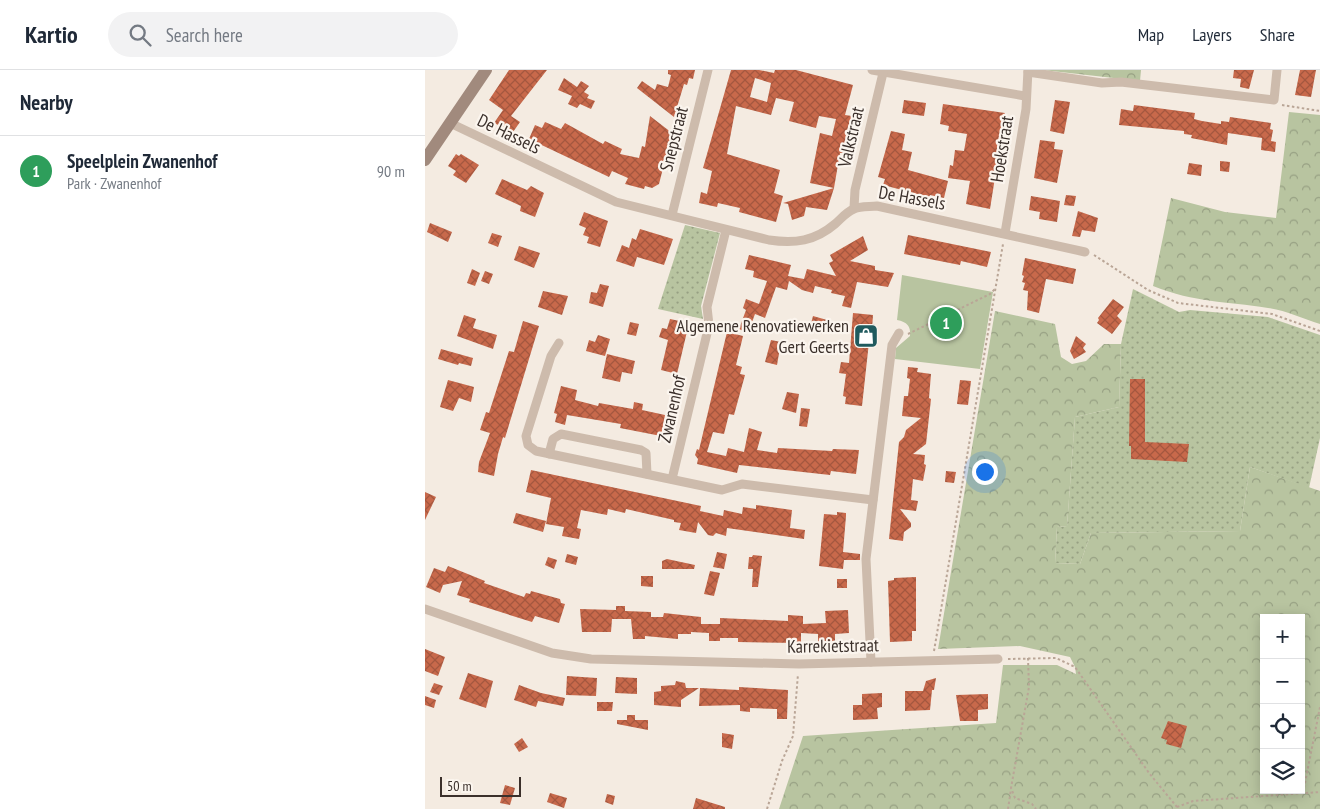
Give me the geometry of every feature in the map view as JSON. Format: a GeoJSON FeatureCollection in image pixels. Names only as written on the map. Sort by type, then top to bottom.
{"type":"FeatureCollection","features":[{"type":"Feature","properties":{"kind":"street"},"geometry":{"type":"LineString","coordinates":[[425,160],[486,70]]}},
{"type":"Feature","properties":{"kind":"street","name":"Snepstraat"},"geometry":{"type":"LineString","coordinates":[[672,215],[708,70]]}},
{"type":"Feature","properties":{"kind":"street"},"geometry":{"type":"LineString","coordinates":[[872,70],[1025,96]]}},
{"type":"Feature","properties":{"kind":"street"},"geometry":{"type":"LineString","coordinates":[[1028,71],[1102,83],[1121,82],[1274,100],[1277,70]]}},
{"type":"Feature","properties":{"kind":"street","name":"Hoekstraat"},"geometry":{"type":"LineString","coordinates":[[1005,233],[1026,109],[1025,96],[1028,71]]}},
{"type":"Feature","properties":{"kind":"street","name":"Valkstraat"},"geometry":{"type":"LineString","coordinates":[[854,208],[855,190],[883,73]]}},
{"type":"Feature","properties":{"kind":"street","name":"De Hassels"},"geometry":{"type":"LineString","coordinates":[[450,123],[616,202],[726,230],[787,243],[817,237],[854,208],[877,206],[1085,252]]}},
{"type":"Feature","properties":{"kind":"street","name":"Zwanenhof"},"geometry":{"type":"LineString","coordinates":[[672,479],[709,324],[707,307],[726,230]]}},
{"type":"Feature","properties":{"kind":"street"},"geometry":{"type":"LineString","coordinates":[[871,662],[866,559],[892,345],[899,333]]}},
{"type":"Feature","properties":{"kind":"street"},"geometry":{"type":"LineString","coordinates":[[559,343],[551,356],[526,436],[528,445],[536,451],[722,490],[742,484],[873,500]]}},
{"type":"Feature","properties":{"kind":"street","name":"Zwanenhof"},"geometry":{"type":"LineString","coordinates":[[549,454],[553,439],[561,434],[641,450],[648,457],[647,474]]}},
{"type":"Feature","properties":{"kind":"street","name":"Karrekietstraat"},"geometry":{"type":"LineString","coordinates":[[425,608],[552,653],[591,659],[799,664],[998,659]]}},
{"type":"Feature","properties":{"kind":"path"},"geometry":{"type":"LineString","coordinates":[[1293,107],[1320,111]]}},
{"type":"Feature","properties":{"kind":"path"},"geometry":{"type":"LineString","coordinates":[[933,660],[1005,233]]}},
{"type":"Feature","properties":{"kind":"path"},"geometry":{"type":"LineString","coordinates":[[1085,252],[1097,257],[1148,290],[1178,303],[1272,314],[1320,331]]}},
{"type":"Feature","properties":{"kind":"path"},"geometry":{"type":"LineString","coordinates":[[899,333],[910,334],[990,294],[996,288]]}},
{"type":"Feature","properties":{"kind":"path"},"geometry":{"type":"LineString","coordinates":[[1008,809],[1029,687],[1028,658]]}},
{"type":"Feature","properties":{"kind":"path"},"geometry":{"type":"LineString","coordinates":[[998,659],[1056,658],[1075,667],[1149,773],[1177,808],[1193,801],[1289,794]]}},
{"type":"Feature","properties":{"kind":"path"},"geometry":{"type":"LineString","coordinates":[[767,809],[782,761],[793,736],[799,664]]}},
{"type":"Feature","properties":{"kind":"path"},"geometry":{"type":"LineString","coordinates":[[1305,783],[1320,707]]}},
{"type":"Feature","properties":{"kind":"path"},"geometry":{"type":"LineString","coordinates":[[1011,788],[1015,798],[1032,804],[1037,809]]}},
{"type":"Feature","properties":{"kind":"path"},"geometry":{"type":"LineString","coordinates":[[1305,793],[1320,792]]}},
{"type":"Feature","properties":{"kind":"green space"},"geometry":{"type":"Polygon","coordinates":[[[1043,70],[1141,70],[1140,81],[1043,70]]]}},
{"type":"Feature","properties":{"kind":"green space"},"geometry":{"type":"Polygon","coordinates":[[[1289,112],[1320,115],[1320,324],[1274,309],[1197,299],[1153,286],[1171,198],[1225,212],[1276,218],[1289,112]]]}},
{"type":"Feature","properties":{"kind":"green space"},"geometry":{"type":"Polygon","coordinates":[[[685,225],[720,233],[701,306],[703,319],[658,309],[685,225]]]}},
{"type":"Feature","properties":{"kind":"green space"},"geometry":{"type":"Polygon","coordinates":[[[902,275],[993,292],[980,369],[895,359],[896,348],[910,336],[908,325],[897,320],[902,275]]]}},
{"type":"Feature","properties":{"kind":"green space"},"geometry":{"type":"Polygon","coordinates":[[[1133,289],[1179,312],[1190,310],[1268,317],[1320,335],[1320,438],[1309,488],[1250,467],[1240,531],[1091,533],[1080,564],[1055,563],[1057,527],[1067,526],[1075,417],[1119,407],[1121,344],[1133,289]]]}},
{"type":"Feature","properties":{"kind":"green space"},"geometry":{"type":"Polygon","coordinates":[[[995,311],[1055,324],[1061,357],[1072,364],[1086,361],[1104,344],[1121,344],[1119,407],[1075,417],[1067,526],[1057,527],[1055,563],[1080,564],[1091,533],[1240,531],[1250,467],[1320,491],[1320,809],[779,809],[803,736],[996,723],[1003,665],[1057,665],[1076,674],[1070,657],[1020,646],[938,649],[995,311]]]}},
{"type":"Feature","properties":{"kind":"building"},"geometry":{"type":"Polygon","coordinates":[[[509,70],[547,70],[511,116],[520,122],[513,132],[494,123],[503,110],[489,100],[509,70]]]}},
{"type":"Feature","properties":{"kind":"building"},"geometry":{"type":"Polygon","coordinates":[[[668,70],[695,70],[693,79],[689,78],[687,85],[684,84],[674,117],[637,88],[642,81],[655,90],[657,84],[668,87],[671,75],[668,74],[668,70]]]}},
{"type":"Feature","properties":{"kind":"building"},"geometry":{"type":"Polygon","coordinates":[[[731,70],[759,70],[774,73],[775,70],[796,70],[853,85],[845,115],[852,116],[843,153],[840,153],[834,188],[810,183],[820,133],[832,136],[836,119],[819,116],[816,128],[789,121],[794,102],[776,98],[771,115],[736,106],[727,154],[780,170],[774,193],[783,196],[776,222],[739,212],[740,208],[718,203],[717,207],[699,203],[701,192],[707,194],[712,171],[703,168],[731,70]],[[755,78],[750,97],[767,102],[771,83],[755,78]]]}},
{"type":"Feature","properties":{"kind":"building"},"geometry":{"type":"Polygon","coordinates":[[[1234,70],[1254,70],[1249,89],[1240,87],[1241,79],[1233,78],[1234,70]]]}},
{"type":"Feature","properties":{"kind":"building"},"geometry":{"type":"Polygon","coordinates":[[[1300,70],[1316,70],[1311,97],[1295,95],[1300,70]]]}},
{"type":"Feature","properties":{"kind":"building"},"geometry":{"type":"Polygon","coordinates":[[[564,78],[577,87],[581,81],[589,86],[584,92],[589,95],[587,98],[595,101],[591,109],[580,104],[577,108],[568,104],[572,96],[558,90],[564,78]]]}},
{"type":"Feature","properties":{"kind":"building"},"geometry":{"type":"Polygon","coordinates":[[[904,100],[926,103],[924,116],[902,113],[904,100]]]}},
{"type":"Feature","properties":{"kind":"building"},"geometry":{"type":"Polygon","coordinates":[[[1055,100],[1070,102],[1064,134],[1050,131],[1055,100]]]}},
{"type":"Feature","properties":{"kind":"building"},"geometry":{"type":"Polygon","coordinates":[[[943,104],[1005,113],[998,146],[1000,146],[990,209],[966,204],[970,181],[948,178],[950,165],[953,166],[955,150],[964,151],[967,134],[948,131],[949,126],[940,124],[943,104]]]}},
{"type":"Feature","properties":{"kind":"building"},"geometry":{"type":"Polygon","coordinates":[[[1134,105],[1195,113],[1194,119],[1221,124],[1221,121],[1229,122],[1230,117],[1271,123],[1270,129],[1273,130],[1271,141],[1276,142],[1275,152],[1261,150],[1262,138],[1228,133],[1227,145],[1191,138],[1192,135],[1184,134],[1184,131],[1119,125],[1121,109],[1133,111],[1134,105]]]}},
{"type":"Feature","properties":{"kind":"building"},"geometry":{"type":"Polygon","coordinates":[[[650,116],[672,133],[659,184],[652,188],[645,186],[644,189],[625,184],[628,178],[612,171],[609,177],[529,139],[535,125],[542,128],[545,122],[561,129],[565,123],[603,144],[605,141],[622,149],[620,154],[639,158],[642,146],[645,147],[650,116]]]}},
{"type":"Feature","properties":{"kind":"building"},"geometry":{"type":"Polygon","coordinates":[[[891,131],[905,134],[902,150],[912,152],[908,170],[948,181],[944,198],[930,195],[929,197],[883,185],[885,179],[878,177],[891,131]]]}},
{"type":"Feature","properties":{"kind":"building"},"geometry":{"type":"Polygon","coordinates":[[[1040,140],[1055,142],[1054,149],[1063,150],[1057,183],[1034,178],[1040,140]]]}},
{"type":"Feature","properties":{"kind":"building"},"geometry":{"type":"Polygon","coordinates":[[[456,154],[459,156],[461,154],[479,165],[466,183],[453,175],[456,171],[448,166],[456,154]]]}},
{"type":"Feature","properties":{"kind":"building"},"geometry":{"type":"Polygon","coordinates":[[[1220,161],[1230,162],[1229,172],[1220,171],[1220,161]]]}},
{"type":"Feature","properties":{"kind":"building"},"geometry":{"type":"Polygon","coordinates":[[[1189,163],[1202,165],[1201,176],[1187,174],[1189,163]]]}},
{"type":"Feature","properties":{"kind":"building"},"geometry":{"type":"Polygon","coordinates":[[[502,179],[527,190],[531,186],[544,193],[535,217],[520,211],[521,206],[495,194],[502,179]]]}},
{"type":"Feature","properties":{"kind":"building"},"geometry":{"type":"Polygon","coordinates":[[[834,188],[827,210],[806,207],[804,216],[792,220],[788,204],[783,203],[834,188]]]}},
{"type":"Feature","properties":{"kind":"building"},"geometry":{"type":"Polygon","coordinates":[[[1066,195],[1076,196],[1074,206],[1064,205],[1066,195]]]}},
{"type":"Feature","properties":{"kind":"building"},"geometry":{"type":"Polygon","coordinates":[[[1031,196],[1060,201],[1057,222],[1039,219],[1040,212],[1029,210],[1031,196]]]}},
{"type":"Feature","properties":{"kind":"building"},"geometry":{"type":"Polygon","coordinates":[[[1078,211],[1098,218],[1095,232],[1082,230],[1080,237],[1072,236],[1078,211]]]}},
{"type":"Feature","properties":{"kind":"building"},"geometry":{"type":"Polygon","coordinates":[[[584,212],[608,221],[600,247],[587,243],[589,237],[583,235],[586,228],[579,225],[584,212]]]}},
{"type":"Feature","properties":{"kind":"building"},"geometry":{"type":"Polygon","coordinates":[[[430,223],[452,232],[448,242],[427,232],[430,223]]]}},
{"type":"Feature","properties":{"kind":"building"},"geometry":{"type":"Polygon","coordinates":[[[640,229],[673,239],[664,265],[637,257],[634,267],[616,261],[622,245],[629,248],[632,238],[636,240],[640,229]]]}},
{"type":"Feature","properties":{"kind":"building"},"geometry":{"type":"Polygon","coordinates":[[[492,233],[502,236],[498,247],[488,243],[492,233]]]}},
{"type":"Feature","properties":{"kind":"building"},"geometry":{"type":"Polygon","coordinates":[[[908,235],[991,252],[987,267],[961,261],[960,265],[904,254],[908,235]]]}},
{"type":"Feature","properties":{"kind":"building"},"geometry":{"type":"Polygon","coordinates":[[[863,236],[868,250],[850,261],[875,266],[875,270],[894,273],[888,287],[857,282],[851,308],[842,306],[845,296],[831,293],[832,290],[815,286],[813,293],[802,290],[789,281],[787,290],[776,287],[765,318],[755,314],[748,333],[739,329],[746,310],[743,308],[746,299],[759,304],[767,281],[753,277],[754,271],[745,269],[749,255],[791,265],[788,276],[804,279],[807,269],[836,276],[829,263],[833,261],[830,255],[863,236]]]}},
{"type":"Feature","properties":{"kind":"building"},"geometry":{"type":"Polygon","coordinates":[[[519,246],[540,253],[534,268],[514,260],[519,246]]]}},
{"type":"Feature","properties":{"kind":"building"},"geometry":{"type":"Polygon","coordinates":[[[1025,258],[1076,269],[1073,284],[1046,279],[1039,313],[1027,310],[1028,291],[1023,290],[1025,283],[1022,282],[1025,258]]]}},
{"type":"Feature","properties":{"kind":"building"},"geometry":{"type":"Polygon","coordinates":[[[472,269],[480,273],[475,286],[467,283],[472,269]]]}},
{"type":"Feature","properties":{"kind":"building"},"geometry":{"type":"Polygon","coordinates":[[[485,271],[493,274],[489,284],[481,281],[485,271]]]}},
{"type":"Feature","properties":{"kind":"building"},"geometry":{"type":"Polygon","coordinates":[[[600,284],[609,286],[603,307],[589,303],[591,292],[597,293],[600,284]]]}},
{"type":"Feature","properties":{"kind":"building"},"geometry":{"type":"Polygon","coordinates":[[[543,291],[568,296],[562,315],[538,307],[543,291]]]}},
{"type":"Feature","properties":{"kind":"building"},"geometry":{"type":"Polygon","coordinates":[[[1113,299],[1124,307],[1117,316],[1122,321],[1112,334],[1097,323],[1098,318],[1113,299]]]}},
{"type":"Feature","properties":{"kind":"building"},"geometry":{"type":"Polygon","coordinates":[[[853,313],[873,315],[862,406],[845,404],[846,397],[843,396],[846,374],[839,373],[841,362],[849,363],[853,313]]]}},
{"type":"Feature","properties":{"kind":"building"},"geometry":{"type":"Polygon","coordinates":[[[464,315],[476,319],[473,328],[497,335],[493,349],[457,336],[464,315]]]}},
{"type":"Feature","properties":{"kind":"building"},"geometry":{"type":"Polygon","coordinates":[[[813,316],[827,320],[823,334],[809,331],[813,316]]]}},
{"type":"Feature","properties":{"kind":"building"},"geometry":{"type":"Polygon","coordinates":[[[670,319],[689,323],[677,374],[661,370],[668,340],[659,337],[662,328],[667,329],[670,319]]]}},
{"type":"Feature","properties":{"kind":"building"},"geometry":{"type":"Polygon","coordinates":[[[523,321],[539,326],[505,438],[503,437],[494,476],[478,472],[479,462],[490,433],[480,430],[486,412],[489,413],[509,351],[514,352],[523,321]]]}},
{"type":"Feature","properties":{"kind":"building"},"geometry":{"type":"Polygon","coordinates":[[[630,322],[639,324],[636,336],[627,334],[630,322]]]}},
{"type":"Feature","properties":{"kind":"building"},"geometry":{"type":"Polygon","coordinates":[[[727,332],[743,336],[736,365],[742,367],[740,374],[745,375],[734,415],[729,414],[724,434],[713,432],[707,452],[726,456],[728,448],[744,452],[749,428],[762,432],[757,450],[777,453],[778,448],[832,451],[833,449],[859,450],[856,474],[831,471],[830,475],[739,465],[737,473],[697,464],[698,459],[695,455],[697,449],[699,450],[727,332]]]}},
{"type":"Feature","properties":{"kind":"building"},"geometry":{"type":"Polygon","coordinates":[[[598,335],[610,339],[605,356],[586,351],[589,340],[595,342],[598,335]]]}},
{"type":"Feature","properties":{"kind":"building"},"geometry":{"type":"Polygon","coordinates":[[[1076,336],[1086,344],[1083,348],[1086,352],[1074,359],[1070,351],[1076,336]]]}},
{"type":"Feature","properties":{"kind":"building"},"geometry":{"type":"Polygon","coordinates":[[[771,340],[781,342],[777,365],[765,362],[771,340]]]}},
{"type":"Feature","properties":{"kind":"building"},"geometry":{"type":"Polygon","coordinates":[[[441,349],[473,358],[471,366],[459,363],[458,365],[438,359],[441,349]]]}},
{"type":"Feature","properties":{"kind":"building"},"geometry":{"type":"Polygon","coordinates":[[[607,354],[635,361],[632,374],[622,372],[620,382],[602,378],[607,354]]]}},
{"type":"Feature","properties":{"kind":"building"},"geometry":{"type":"Polygon","coordinates":[[[908,367],[918,368],[917,372],[931,374],[929,398],[931,399],[926,444],[913,454],[925,455],[924,464],[926,465],[923,481],[913,479],[911,500],[918,501],[916,511],[900,509],[911,523],[911,527],[904,532],[903,541],[889,539],[899,442],[904,437],[906,430],[921,418],[902,416],[904,396],[908,396],[910,379],[907,378],[908,367]]]}},
{"type":"Feature","properties":{"kind":"building"},"geometry":{"type":"Polygon","coordinates":[[[1130,379],[1145,379],[1145,442],[1189,444],[1187,462],[1131,459],[1131,446],[1129,446],[1130,379]]]}},
{"type":"Feature","properties":{"kind":"building"},"geometry":{"type":"Polygon","coordinates":[[[448,380],[474,387],[471,402],[459,398],[453,411],[440,407],[448,380]]]}},
{"type":"Feature","properties":{"kind":"building"},"geometry":{"type":"Polygon","coordinates":[[[960,380],[971,381],[968,405],[957,404],[960,380]]]}},
{"type":"Feature","properties":{"kind":"building"},"geometry":{"type":"Polygon","coordinates":[[[561,386],[577,390],[575,400],[598,406],[599,403],[633,409],[634,402],[643,404],[642,410],[665,415],[661,436],[620,428],[621,424],[567,415],[565,425],[555,422],[557,414],[554,413],[561,386]]]}},
{"type":"Feature","properties":{"kind":"building"},"geometry":{"type":"Polygon","coordinates":[[[787,392],[799,394],[796,413],[782,409],[787,392]]]}},
{"type":"Feature","properties":{"kind":"building"},"geometry":{"type":"Polygon","coordinates":[[[801,408],[810,409],[807,427],[799,426],[801,408]]]}},
{"type":"Feature","properties":{"kind":"building"},"geometry":{"type":"Polygon","coordinates":[[[531,470],[701,506],[700,511],[723,516],[724,510],[742,514],[743,507],[756,509],[756,505],[792,510],[790,528],[805,530],[804,539],[727,528],[726,536],[716,533],[713,536],[708,535],[698,522],[696,533],[679,530],[681,523],[674,522],[674,520],[626,509],[625,513],[608,509],[607,515],[581,510],[577,528],[581,529],[579,539],[562,536],[564,527],[546,524],[551,498],[526,492],[531,470]]]}},
{"type":"Feature","properties":{"kind":"building"},"geometry":{"type":"Polygon","coordinates":[[[946,471],[956,472],[954,483],[945,482],[946,471]]]}},
{"type":"Feature","properties":{"kind":"building"},"geometry":{"type":"Polygon","coordinates":[[[425,492],[436,497],[425,520],[425,492]]]}},
{"type":"Feature","properties":{"kind":"building"},"geometry":{"type":"Polygon","coordinates":[[[837,512],[846,513],[843,552],[860,554],[860,560],[844,560],[843,569],[819,566],[824,514],[837,515],[837,512]]]}},
{"type":"Feature","properties":{"kind":"building"},"geometry":{"type":"Polygon","coordinates":[[[516,513],[546,521],[543,532],[513,523],[516,513]]]}},
{"type":"Feature","properties":{"kind":"building"},"geometry":{"type":"Polygon","coordinates":[[[717,552],[727,554],[724,569],[713,567],[717,552]]]}},
{"type":"Feature","properties":{"kind":"building"},"geometry":{"type":"Polygon","coordinates":[[[567,554],[578,557],[576,565],[565,562],[567,554]]]}},
{"type":"Feature","properties":{"kind":"building"},"geometry":{"type":"Polygon","coordinates":[[[753,555],[762,556],[758,587],[752,587],[753,569],[748,569],[749,557],[753,555]]]}},
{"type":"Feature","properties":{"kind":"building"},"geometry":{"type":"Polygon","coordinates":[[[548,557],[557,560],[554,569],[545,565],[548,557]]]}},
{"type":"Feature","properties":{"kind":"building"},"geometry":{"type":"Polygon","coordinates":[[[667,559],[695,565],[694,569],[662,569],[662,561],[667,559]]]}},
{"type":"Feature","properties":{"kind":"building"},"geometry":{"type":"Polygon","coordinates":[[[448,566],[485,581],[484,583],[524,597],[526,593],[530,594],[531,591],[560,599],[561,603],[565,604],[559,623],[535,616],[532,622],[469,602],[470,599],[457,595],[462,581],[443,585],[440,593],[426,587],[434,568],[445,572],[448,566]]]}},
{"type":"Feature","properties":{"kind":"building"},"geometry":{"type":"Polygon","coordinates":[[[710,571],[720,573],[714,596],[704,594],[710,571]]]}},
{"type":"Feature","properties":{"kind":"building"},"geometry":{"type":"Polygon","coordinates":[[[641,576],[653,576],[653,587],[641,586],[641,576]]]}},
{"type":"Feature","properties":{"kind":"building"},"geometry":{"type":"Polygon","coordinates":[[[916,577],[916,631],[912,631],[912,641],[890,642],[888,581],[894,580],[894,578],[916,577]]]}},
{"type":"Feature","properties":{"kind":"building"},"geometry":{"type":"Polygon","coordinates":[[[837,579],[847,579],[847,588],[837,588],[837,579]]]}},
{"type":"Feature","properties":{"kind":"building"},"geometry":{"type":"Polygon","coordinates":[[[616,606],[625,606],[625,611],[651,612],[651,617],[663,617],[664,613],[701,617],[701,624],[720,624],[720,618],[788,621],[788,615],[803,616],[803,624],[826,623],[825,611],[848,610],[849,633],[835,634],[835,641],[818,643],[818,634],[801,633],[801,643],[738,642],[738,638],[720,638],[720,641],[709,641],[709,633],[691,632],[691,634],[678,634],[678,639],[645,636],[645,639],[633,639],[631,619],[612,619],[611,632],[582,632],[580,609],[616,610],[616,606]]]}},
{"type":"Feature","properties":{"kind":"building"},"geometry":{"type":"Polygon","coordinates":[[[425,649],[445,657],[438,676],[425,671],[425,649]]]}},
{"type":"Feature","properties":{"kind":"building"},"geometry":{"type":"Polygon","coordinates":[[[468,673],[493,681],[486,708],[459,699],[468,673]]]}},
{"type":"Feature","properties":{"kind":"building"},"geometry":{"type":"Polygon","coordinates":[[[567,676],[597,678],[596,696],[566,695],[567,676]]]}},
{"type":"Feature","properties":{"kind":"building"},"geometry":{"type":"Polygon","coordinates":[[[616,677],[637,678],[637,694],[615,693],[616,677]]]}},
{"type":"Feature","properties":{"kind":"building"},"geometry":{"type":"Polygon","coordinates":[[[936,678],[934,690],[932,690],[930,710],[905,711],[905,691],[923,691],[926,681],[936,678]]]}},
{"type":"Feature","properties":{"kind":"building"},"geometry":{"type":"Polygon","coordinates":[[[676,681],[685,683],[686,688],[699,688],[681,700],[681,707],[654,705],[654,692],[661,691],[661,686],[675,685],[676,681]]]}},
{"type":"Feature","properties":{"kind":"building"},"geometry":{"type":"Polygon","coordinates":[[[434,683],[443,686],[439,695],[430,692],[434,683]]]}},
{"type":"Feature","properties":{"kind":"building"},"geometry":{"type":"Polygon","coordinates":[[[519,685],[541,693],[565,698],[563,706],[538,701],[536,707],[514,700],[519,685]]]}},
{"type":"Feature","properties":{"kind":"building"},"geometry":{"type":"Polygon","coordinates":[[[739,687],[788,690],[787,719],[777,719],[777,709],[750,708],[750,712],[740,711],[740,705],[699,706],[700,688],[739,690],[739,687]]]}},
{"type":"Feature","properties":{"kind":"building"},"geometry":{"type":"Polygon","coordinates":[[[882,693],[882,707],[877,708],[878,719],[853,720],[853,705],[862,705],[862,694],[882,693]]]}},
{"type":"Feature","properties":{"kind":"building"},"geometry":{"type":"Polygon","coordinates":[[[988,694],[988,709],[978,710],[978,721],[960,721],[956,695],[988,694]]]}},
{"type":"Feature","properties":{"kind":"building"},"geometry":{"type":"Polygon","coordinates":[[[425,696],[436,700],[434,708],[425,705],[425,696]]]}},
{"type":"Feature","properties":{"kind":"building"},"geometry":{"type":"Polygon","coordinates":[[[597,702],[613,702],[612,711],[597,711],[597,702]]]}},
{"type":"Feature","properties":{"kind":"building"},"geometry":{"type":"Polygon","coordinates":[[[627,715],[635,715],[635,720],[648,720],[648,730],[617,724],[617,720],[627,720],[627,715]]]}},
{"type":"Feature","properties":{"kind":"building"},"geometry":{"type":"Polygon","coordinates":[[[1168,721],[1187,726],[1181,748],[1166,744],[1167,740],[1161,738],[1168,721]]]}},
{"type":"Feature","properties":{"kind":"building"},"geometry":{"type":"Polygon","coordinates":[[[722,733],[734,735],[732,749],[722,747],[722,733]]]}},
{"type":"Feature","properties":{"kind":"building"},"geometry":{"type":"Polygon","coordinates":[[[522,738],[528,747],[519,752],[514,744],[522,738]]]}},
{"type":"Feature","properties":{"kind":"building"},"geometry":{"type":"Polygon","coordinates":[[[505,785],[515,788],[510,805],[500,803],[505,785]]]}},
{"type":"Feature","properties":{"kind":"building"},"geometry":{"type":"Polygon","coordinates":[[[550,793],[567,798],[564,808],[547,802],[550,793]]]}},
{"type":"Feature","properties":{"kind":"building"},"geometry":{"type":"Polygon","coordinates":[[[607,794],[615,796],[613,805],[605,802],[607,794]]]}},
{"type":"Feature","properties":{"kind":"building"},"geometry":{"type":"Polygon","coordinates":[[[696,798],[725,807],[725,809],[693,809],[696,798]]]}},
{"type":"Feature","properties":{"kind":"place","name":"Speelplein Zwanenhof"},"geometry":{"type":"Point","coordinates":[946,323]}},
{"type":"Feature","properties":{"kind":"place","name":"Algemene Renovatiewerken Gert Geerts"},"geometry":{"type":"Point","coordinates":[866,336]}}]}
